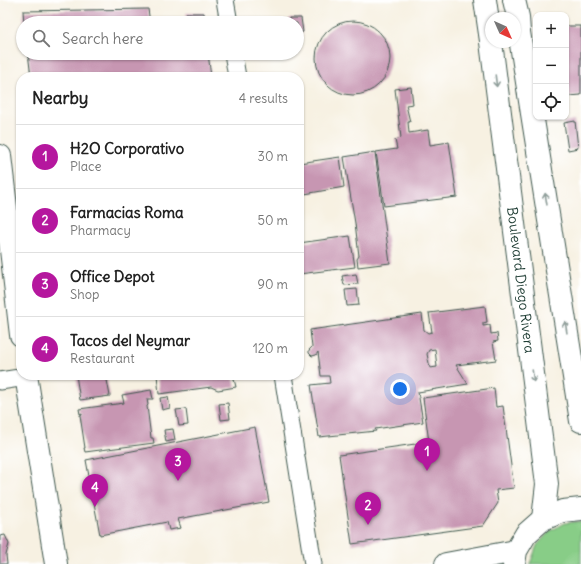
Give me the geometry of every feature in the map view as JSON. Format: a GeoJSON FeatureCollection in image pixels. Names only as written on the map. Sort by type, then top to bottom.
{"type":"FeatureCollection","features":[{"type":"Feature","properties":{"kind":"street"},"geometry":{"type":"LineString","coordinates":[[225,0],[228,16]]}},
{"type":"Feature","properties":{"kind":"street","name":"Boulevard Diego Rivera"},"geometry":{"type":"LineString","coordinates":[[485,0],[487,12]]}},
{"type":"Feature","properties":{"kind":"street"},"geometry":{"type":"LineString","coordinates":[[514,0],[518,17],[519,32],[581,421]]}},
{"type":"Feature","properties":{"kind":"street","name":"Boulevard Diego Rivera"},"geometry":{"type":"LineString","coordinates":[[492,48],[547,484],[543,519]]}},
{"type":"Feature","properties":{"kind":"street"},"geometry":{"type":"LineString","coordinates":[[234,60],[236,72]]}},
{"type":"Feature","properties":{"kind":"street"},"geometry":{"type":"LineString","coordinates":[[0,156],[3,212],[16,301]]}},
{"type":"Feature","properties":{"kind":"street"},"geometry":{"type":"LineString","coordinates":[[0,381],[16,378]]}},
{"type":"Feature","properties":{"kind":"street"},"geometry":{"type":"LineString","coordinates":[[27,380],[56,564]]}},
{"type":"Feature","properties":{"kind":"street"},"geometry":{"type":"LineString","coordinates":[[284,380],[313,564]]}},
{"type":"Feature","properties":{"kind":"street"},"geometry":{"type":"LineString","coordinates":[[446,564],[515,557],[526,534],[543,519],[563,511],[581,509]]}},
{"type":"Feature","properties":{"kind":"green space"},"geometry":{"type":"Polygon","coordinates":[[[581,521],[581,564],[530,564],[537,545],[550,531],[565,523],[581,521]]]}},
{"type":"Feature","properties":{"kind":"building"},"geometry":{"type":"Polygon","coordinates":[[[148,9],[149,16],[23,16],[23,11],[148,9]]]}},
{"type":"Feature","properties":{"kind":"building"},"geometry":{"type":"Polygon","coordinates":[[[186,13],[204,13],[204,16],[187,16],[186,13]]]}},
{"type":"Feature","properties":{"kind":"building"},"geometry":{"type":"Polygon","coordinates":[[[353,21],[374,27],[384,37],[390,58],[384,79],[374,89],[353,95],[332,89],[322,79],[316,58],[322,37],[332,27],[353,21]]]}},
{"type":"Feature","properties":{"kind":"building"},"geometry":{"type":"Polygon","coordinates":[[[569,26],[581,26],[581,95],[569,96],[569,26]]]}},
{"type":"Feature","properties":{"kind":"building"},"geometry":{"type":"Polygon","coordinates":[[[29,60],[209,60],[210,72],[30,72],[29,60]]]}},
{"type":"Feature","properties":{"kind":"building"},"geometry":{"type":"Polygon","coordinates":[[[411,87],[413,104],[406,105],[410,122],[408,122],[409,133],[428,130],[430,145],[449,142],[457,197],[384,206],[376,152],[397,149],[395,140],[401,138],[395,89],[411,87]]]}},
{"type":"Feature","properties":{"kind":"building"},"geometry":{"type":"Polygon","coordinates":[[[575,121],[578,148],[568,150],[564,123],[575,121]]]}},
{"type":"Feature","properties":{"kind":"building"},"geometry":{"type":"Polygon","coordinates":[[[375,152],[390,263],[358,267],[357,259],[359,256],[355,223],[344,157],[375,152]]]}},
{"type":"Feature","properties":{"kind":"building"},"geometry":{"type":"Polygon","coordinates":[[[340,157],[344,187],[304,194],[304,162],[340,157]]]}},
{"type":"Feature","properties":{"kind":"building"},"geometry":{"type":"Polygon","coordinates":[[[350,236],[355,267],[304,273],[304,242],[350,236]]]}},
{"type":"Feature","properties":{"kind":"building"},"geometry":{"type":"Polygon","coordinates":[[[356,274],[358,284],[344,285],[342,276],[356,274]]]}},
{"type":"Feature","properties":{"kind":"building"},"geometry":{"type":"Polygon","coordinates":[[[357,289],[359,305],[347,306],[345,290],[357,289]]]}},
{"type":"Feature","properties":{"kind":"building"},"geometry":{"type":"Polygon","coordinates":[[[485,306],[487,322],[483,323],[483,326],[490,325],[491,334],[497,333],[498,341],[493,342],[496,360],[456,365],[468,384],[418,392],[423,422],[375,429],[376,431],[319,437],[311,385],[330,383],[329,376],[321,376],[318,352],[316,355],[312,356],[309,353],[309,350],[312,347],[310,330],[422,314],[424,330],[428,333],[432,332],[429,313],[485,306]],[[435,349],[429,350],[427,354],[430,368],[437,367],[435,349]]]}},
{"type":"Feature","properties":{"kind":"building"},"geometry":{"type":"Polygon","coordinates":[[[77,380],[107,380],[110,396],[80,400],[77,380]]]}},
{"type":"Feature","properties":{"kind":"building"},"geometry":{"type":"Polygon","coordinates":[[[158,380],[234,380],[236,387],[218,390],[211,387],[159,394],[158,380]]]}},
{"type":"Feature","properties":{"kind":"building"},"geometry":{"type":"Polygon","coordinates":[[[494,388],[496,407],[503,406],[514,488],[496,490],[498,503],[483,526],[352,544],[339,455],[429,442],[423,398],[494,388]]]}},
{"type":"Feature","properties":{"kind":"building"},"geometry":{"type":"Polygon","coordinates":[[[151,390],[153,399],[147,399],[147,406],[151,438],[153,438],[154,443],[85,452],[80,415],[82,415],[82,413],[80,414],[79,409],[124,403],[122,395],[151,390]]]}},
{"type":"Feature","properties":{"kind":"building"},"geometry":{"type":"Polygon","coordinates":[[[168,397],[170,408],[162,410],[160,398],[168,397]]]}},
{"type":"Feature","properties":{"kind":"building"},"geometry":{"type":"Polygon","coordinates":[[[228,403],[230,419],[221,420],[219,404],[228,403]]]}},
{"type":"Feature","properties":{"kind":"building"},"geometry":{"type":"Polygon","coordinates":[[[186,409],[188,425],[179,426],[176,410],[186,409]]]}},
{"type":"Feature","properties":{"kind":"building"},"geometry":{"type":"Polygon","coordinates":[[[255,427],[269,502],[178,519],[181,528],[169,530],[167,522],[100,535],[86,460],[255,427]]]}},
{"type":"Feature","properties":{"kind":"building"},"geometry":{"type":"Polygon","coordinates":[[[173,429],[175,440],[166,442],[164,430],[173,429]]]}},
{"type":"Feature","properties":{"kind":"building"},"geometry":{"type":"Polygon","coordinates":[[[5,535],[9,544],[6,555],[7,564],[0,564],[0,536],[5,535]]]}},
{"type":"Feature","properties":{"kind":"place","name":"H2O Corporativo"},"geometry":{"type":"Point","coordinates":[427,471]}},
{"type":"Feature","properties":{"kind":"place","name":"Office Depot"},"geometry":{"type":"Point","coordinates":[178,481]}},
{"type":"Feature","properties":{"kind":"place","name":"Tacos del Neymar"},"geometry":{"type":"Point","coordinates":[95,507]}},
{"type":"Feature","properties":{"kind":"place","name":"Farmacias Roma"},"geometry":{"type":"Point","coordinates":[368,525]}}]}
